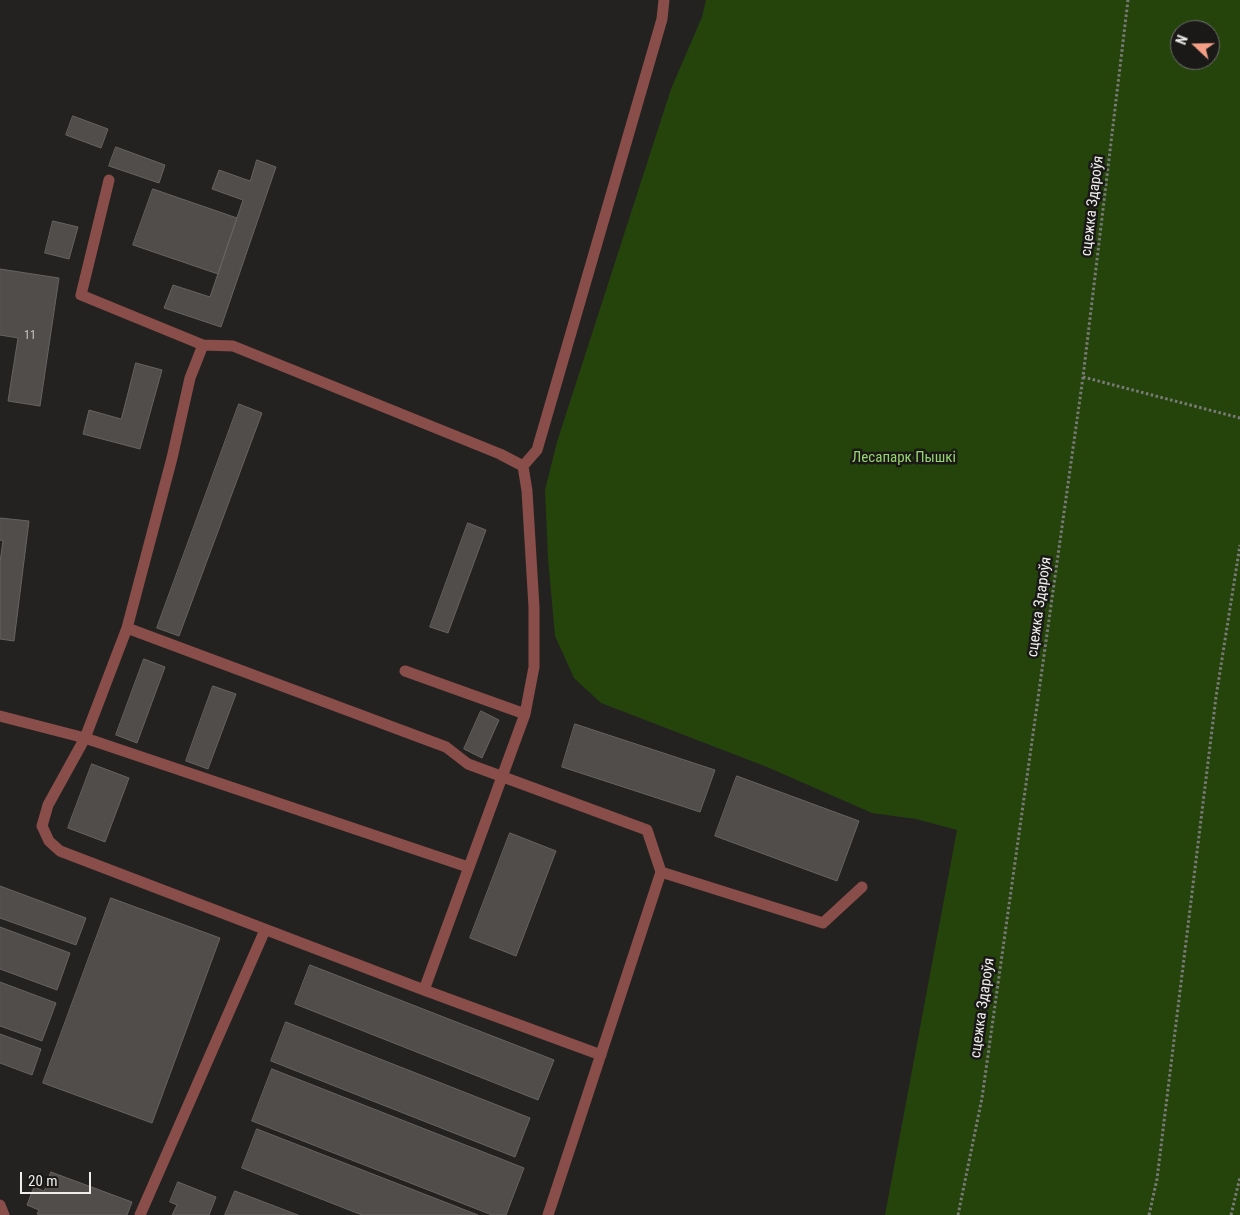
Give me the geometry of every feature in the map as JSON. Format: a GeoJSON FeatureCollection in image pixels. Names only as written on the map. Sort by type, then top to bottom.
{"type":"FeatureCollection","features":[{"type":"Feature","properties":{"kind":"lane"},"geometry":{"type":"LineString","coordinates":[[523,466],[537,450],[662,19],[664,0]]}},
{"type":"Feature","properties":{"kind":"lane"},"geometry":{"type":"LineString","coordinates":[[109,180],[81,295],[203,345],[233,346],[500,454],[523,466]]}},
{"type":"Feature","properties":{"kind":"lane"},"geometry":{"type":"LineString","coordinates":[[203,345],[190,378],[172,458],[127,628],[85,738],[48,805],[42,826],[49,841],[60,851],[424,990],[601,1055]]}},
{"type":"Feature","properties":{"kind":"lane"},"geometry":{"type":"LineString","coordinates":[[424,990],[525,714],[534,667],[534,607],[528,491],[523,466]]}},
{"type":"Feature","properties":{"kind":"lane"},"geometry":{"type":"LineString","coordinates":[[127,628],[446,747],[468,764],[648,830],[661,872],[548,1215]]}},
{"type":"Feature","properties":{"kind":"lane"},"geometry":{"type":"LineString","coordinates":[[406,671],[525,714]]}},
{"type":"Feature","properties":{"kind":"lane"},"geometry":{"type":"LineString","coordinates":[[0,716],[85,738],[468,867]]}},
{"type":"Feature","properties":{"kind":"lane"},"geometry":{"type":"LineString","coordinates":[[661,872],[823,922],[862,887]]}},
{"type":"Feature","properties":{"kind":"lane"},"geometry":{"type":"LineString","coordinates":[[140,1215],[265,930]]}},
{"type":"Feature","properties":{"kind":"lane"},"geometry":{"type":"LineString","coordinates":[[0,1205],[4,1215]]}},
{"type":"Feature","properties":{"kind":"path","name":"сцежка Здароўя"},"geometry":{"type":"LineString","coordinates":[[958,1215],[982,1098],[1084,377],[1128,0]]}},
{"type":"Feature","properties":{"kind":"path"},"geometry":{"type":"LineString","coordinates":[[1084,377],[1240,418]]}},
{"type":"Feature","properties":{"kind":"path"},"geometry":{"type":"LineString","coordinates":[[1149,1215],[1157,1179],[1216,697],[1240,545]]}},
{"type":"Feature","properties":{"kind":"path"},"geometry":{"type":"LineString","coordinates":[[1232,1215],[1240,1177]]}},
{"type":"Feature","properties":{"kind":"green space","name":"Лесапарк Пышкі"},"geometry":{"type":"Polygon","coordinates":[[[706,0],[1240,0],[1240,1215],[885,1215],[957,830],[916,819],[872,813],[767,767],[601,703],[574,678],[555,636],[548,558],[545,490],[557,442],[671,89],[702,17],[706,0]]]}},
{"type":"Feature","properties":{"kind":"building"},"geometry":{"type":"Polygon","coordinates":[[[73,116],[108,129],[101,148],[66,135],[73,116]]]}},
{"type":"Feature","properties":{"kind":"building"},"geometry":{"type":"Polygon","coordinates":[[[116,147],[165,165],[159,183],[109,166],[116,147]]]}},
{"type":"Feature","properties":{"kind":"building"},"geometry":{"type":"Polygon","coordinates":[[[257,160],[276,167],[221,327],[164,308],[173,285],[210,297],[243,200],[212,189],[219,170],[250,181],[257,160]]]}},
{"type":"Feature","properties":{"kind":"building"},"geometry":{"type":"Polygon","coordinates":[[[153,189],[237,218],[218,274],[133,245],[153,189]]]}},
{"type":"Feature","properties":{"kind":"building"},"geometry":{"type":"Polygon","coordinates":[[[53,221],[78,227],[69,259],[45,253],[53,221]]]}},
{"type":"Feature","properties":{"kind":"building"},"geometry":{"type":"Polygon","coordinates":[[[0,269],[59,278],[40,406],[8,401],[18,338],[0,335],[0,269]]]}},
{"type":"Feature","properties":{"kind":"building"},"geometry":{"type":"Polygon","coordinates":[[[136,363],[162,370],[140,449],[83,434],[89,410],[121,419],[136,363]]]}},
{"type":"Feature","properties":{"kind":"building"},"geometry":{"type":"Polygon","coordinates":[[[239,404],[262,413],[179,636],[157,628],[239,404]]]}},
{"type":"Feature","properties":{"kind":"building"},"geometry":{"type":"Polygon","coordinates":[[[0,518],[29,521],[14,641],[0,639],[0,562],[3,541],[0,540],[0,518]]]}},
{"type":"Feature","properties":{"kind":"building"},"geometry":{"type":"Polygon","coordinates":[[[468,523],[486,530],[448,633],[430,627],[468,523]]]}},
{"type":"Feature","properties":{"kind":"building"},"geometry":{"type":"Polygon","coordinates":[[[144,659],[165,667],[137,743],[116,735],[144,659]]]}},
{"type":"Feature","properties":{"kind":"building"},"geometry":{"type":"Polygon","coordinates":[[[213,686],[236,694],[208,769],[186,761],[213,686]]]}},
{"type":"Feature","properties":{"kind":"building"},"geometry":{"type":"Polygon","coordinates":[[[481,711],[499,720],[482,758],[464,749],[481,711]]]}},
{"type":"Feature","properties":{"kind":"building"},"geometry":{"type":"Polygon","coordinates":[[[575,724],[715,770],[700,812],[562,767],[575,724]]]}},
{"type":"Feature","properties":{"kind":"building"},"geometry":{"type":"Polygon","coordinates":[[[92,764],[129,778],[105,842],[68,828],[92,764]]]}},
{"type":"Feature","properties":{"kind":"building"},"geometry":{"type":"Polygon","coordinates":[[[737,776],[859,821],[837,881],[715,836],[737,776]]]}},
{"type":"Feature","properties":{"kind":"building"},"geometry":{"type":"Polygon","coordinates":[[[510,833],[556,851],[516,956],[470,938],[510,833]]]}},
{"type":"Feature","properties":{"kind":"building"},"geometry":{"type":"Polygon","coordinates":[[[0,886],[86,918],[76,945],[0,918],[0,886]]]}},
{"type":"Feature","properties":{"kind":"building"},"geometry":{"type":"Polygon","coordinates":[[[111,898],[220,938],[152,1123],[43,1083],[111,898]]]}},
{"type":"Feature","properties":{"kind":"building"},"geometry":{"type":"Polygon","coordinates":[[[0,927],[70,953],[57,990],[0,969],[0,927]]]}},
{"type":"Feature","properties":{"kind":"building"},"geometry":{"type":"Polygon","coordinates":[[[310,965],[554,1060],[538,1100],[295,1004],[310,965]]]}},
{"type":"Feature","properties":{"kind":"building"},"geometry":{"type":"Polygon","coordinates":[[[0,982],[56,1003],[42,1041],[0,1026],[0,982]]]}},
{"type":"Feature","properties":{"kind":"building"},"geometry":{"type":"Polygon","coordinates":[[[286,1022],[530,1118],[515,1157],[271,1061],[286,1022]]]}},
{"type":"Feature","properties":{"kind":"building"},"geometry":{"type":"Polygon","coordinates":[[[0,1034],[41,1049],[32,1075],[0,1063],[0,1034]]]}},
{"type":"Feature","properties":{"kind":"building"},"geometry":{"type":"Polygon","coordinates":[[[272,1069],[524,1168],[506,1215],[492,1215],[252,1121],[272,1069]]]}},
{"type":"Feature","properties":{"kind":"building"},"geometry":{"type":"Polygon","coordinates":[[[257,1129],[478,1215],[362,1215],[242,1168],[257,1129]]]}},
{"type":"Feature","properties":{"kind":"building"},"geometry":{"type":"Polygon","coordinates":[[[51,1172],[132,1202],[127,1215],[37,1214],[39,1210],[27,1205],[34,1187],[44,1191],[51,1172]]]}},
{"type":"Feature","properties":{"kind":"building"},"geometry":{"type":"Polygon","coordinates":[[[178,1182],[216,1197],[209,1215],[172,1215],[177,1205],[170,1202],[178,1182]]]}},
{"type":"Feature","properties":{"kind":"building"},"geometry":{"type":"Polygon","coordinates":[[[235,1191],[298,1215],[225,1215],[235,1191]]]}}]}
